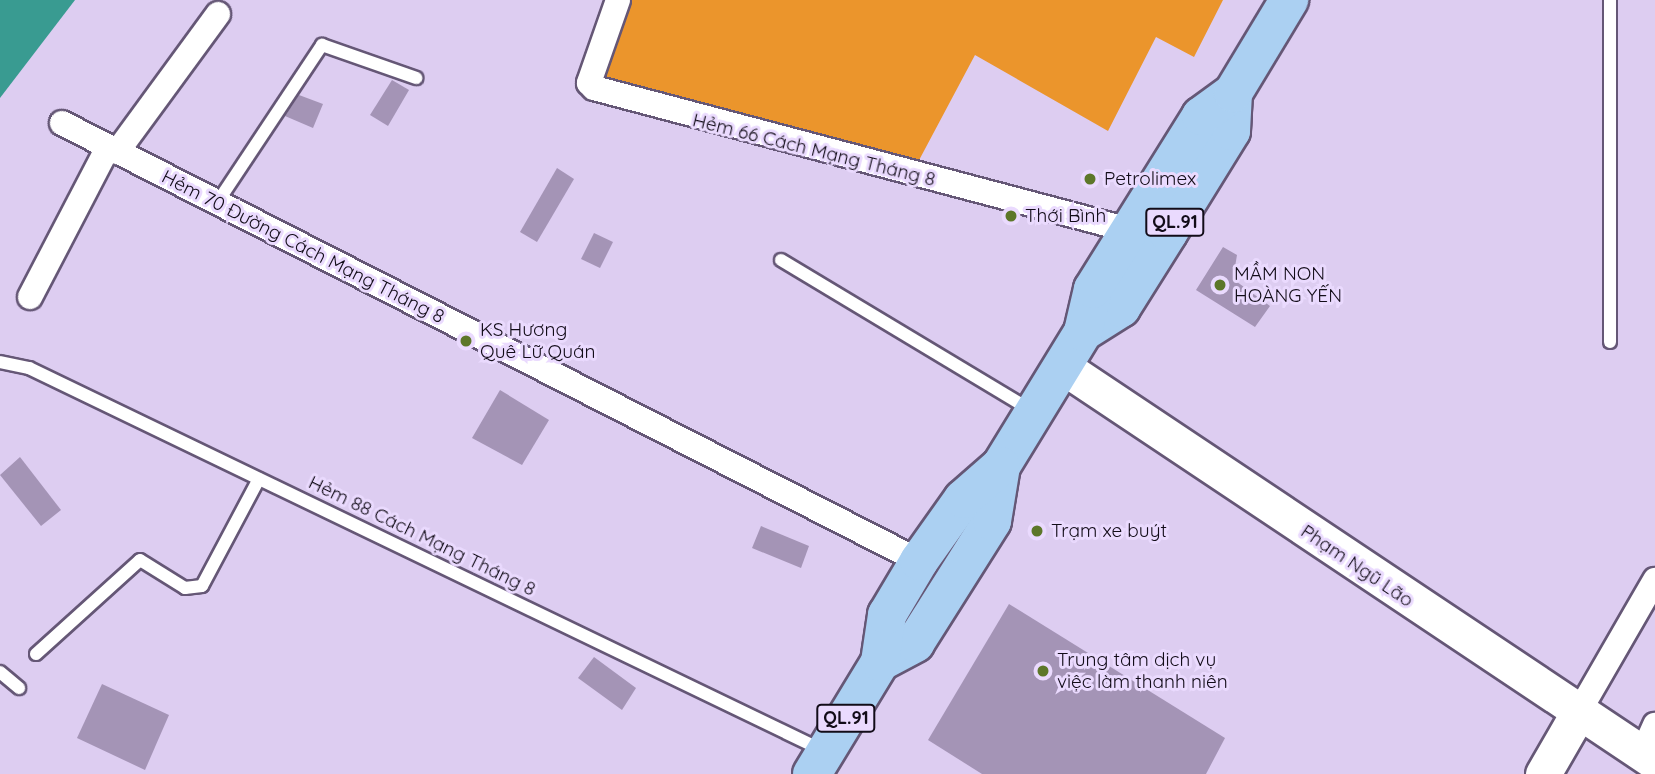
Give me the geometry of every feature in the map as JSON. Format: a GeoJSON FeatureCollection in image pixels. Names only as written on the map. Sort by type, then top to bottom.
{"type":"FeatureCollection","features":[{"type":"Feature","properties":{"kind":"highway","name":"QL.91"},"geometry":{"type":"LineString","coordinates":[[880,662],[915,643],[985,532],[1001,466],[1083,332],[1093,289],[1201,116],[1233,93],[1289,0]]}},
{"type":"Feature","properties":{"kind":"highway","name":"QL.91"},"geometry":{"type":"LineString","coordinates":[[1083,332],[1121,308],[1231,131],[1233,93]]}},
{"type":"Feature","properties":{"kind":"highway","name":"QL.91"},"geometry":{"type":"LineString","coordinates":[[819,763],[880,662],[887,615],[919,561],[963,499],[1001,466]]}},
{"type":"Feature","properties":{"kind":"street","name":"Hẻm 66 Cách Mạng Tháng 8"},"geometry":{"type":"LineString","coordinates":[[618,0],[589,83],[594,88],[1129,230]]}},
{"type":"Feature","properties":{"kind":"street"},"geometry":{"type":"LineString","coordinates":[[30,296],[113,150],[218,14]]}},
{"type":"Feature","properties":{"kind":"street","name":"Hẻm 70 Đường Cách Mạng Tháng 8"},"geometry":{"type":"LineString","coordinates":[[62,123],[919,561]]}},
{"type":"Feature","properties":{"kind":"street","name":"Phạm Ngũ Lão"},"geometry":{"type":"LineString","coordinates":[[1062,366],[1577,715],[1650,747]]}},
{"type":"Feature","properties":{"kind":"street"},"geometry":{"type":"LineString","coordinates":[[1543,774],[1655,580]]}},
{"type":"Feature","properties":{"kind":"lane"},"geometry":{"type":"LineString","coordinates":[[1610,0],[1610,342]]}},
{"type":"Feature","properties":{"kind":"lane"},"geometry":{"type":"LineString","coordinates":[[217,203],[322,46],[416,78]]}},
{"type":"Feature","properties":{"kind":"lane"},"geometry":{"type":"LineString","coordinates":[[781,260],[1033,412]]}},
{"type":"Feature","properties":{"kind":"lane","name":"Hẻm 88 Cách Mạng Tháng 8"},"geometry":{"type":"LineString","coordinates":[[0,362],[29,368],[259,479],[819,763]]}},
{"type":"Feature","properties":{"kind":"lane"},"geometry":{"type":"LineString","coordinates":[[36,654],[140,560],[185,589],[202,586],[259,479]]}},
{"type":"Feature","properties":{"kind":"lane"},"geometry":{"type":"LineString","coordinates":[[0,672],[19,688]]}},
{"type":"Feature","properties":{"kind":"shaded area"},"geometry":{"type":"Polygon","coordinates":[[[0,0],[75,0],[0,98],[0,0]]]}},
{"type":"Feature","properties":{"kind":"shaded area"},"geometry":{"type":"Polygon","coordinates":[[[624,0],[1223,0],[1194,57],[1156,37],[1108,131],[975,55],[917,164],[603,79],[624,0]]]}},
{"type":"Feature","properties":{"kind":"building"},"geometry":{"type":"Polygon","coordinates":[[[392,80],[409,90],[388,126],[370,115],[392,80]]]}},
{"type":"Feature","properties":{"kind":"building"},"geometry":{"type":"Polygon","coordinates":[[[299,95],[323,104],[313,128],[285,116],[299,95]]]}},
{"type":"Feature","properties":{"kind":"building"},"geometry":{"type":"Polygon","coordinates":[[[557,168],[574,179],[537,242],[520,232],[557,168]]]}},
{"type":"Feature","properties":{"kind":"building"},"geometry":{"type":"Polygon","coordinates":[[[594,233],[613,242],[600,268],[581,259],[594,233]]]}},
{"type":"Feature","properties":{"kind":"building","name":"MẦM NON HOÀNG YẾN"},"geometry":{"type":"Polygon","coordinates":[[[1223,247],[1237,255],[1233,279],[1270,306],[1255,327],[1196,290],[1223,247]]]}},
{"type":"Feature","properties":{"kind":"building"},"geometry":{"type":"Polygon","coordinates":[[[500,390],[549,420],[522,465],[472,438],[500,390]]]}},
{"type":"Feature","properties":{"kind":"building"},"geometry":{"type":"Polygon","coordinates":[[[20,457],[61,510],[41,526],[0,475],[20,457]]]}},
{"type":"Feature","properties":{"kind":"building"},"geometry":{"type":"Polygon","coordinates":[[[761,526],[809,546],[801,568],[752,548],[761,526]]]}},
{"type":"Feature","properties":{"kind":"building","name":"Trung tâm dịch vụ việc làm thanh niên"},"geometry":{"type":"Polygon","coordinates":[[[1009,604],[1225,738],[1206,774],[982,774],[928,740],[1009,604]]]}},
{"type":"Feature","properties":{"kind":"building"},"geometry":{"type":"Polygon","coordinates":[[[594,657],[636,688],[622,710],[578,678],[594,657]]]}},
{"type":"Feature","properties":{"kind":"building"},"geometry":{"type":"Polygon","coordinates":[[[102,684],[169,715],[145,770],[77,738],[102,684]]]}},
{"type":"Feature","properties":{"kind":"place","name":"Petrolimex"},"geometry":{"type":"Point","coordinates":[1090,179]}},
{"type":"Feature","properties":{"kind":"place","name":"Thới Bình"},"geometry":{"type":"Point","coordinates":[1011,216]}},
{"type":"Feature","properties":{"kind":"place","name":"MẦM NON HOÀNG YẾN"},"geometry":{"type":"Point","coordinates":[1220,285]}},
{"type":"Feature","properties":{"kind":"place","name":"KS Hương Quê Lữ Quán"},"geometry":{"type":"Point","coordinates":[466,341]}},
{"type":"Feature","properties":{"kind":"place","name":"Trạm xe buýt"},"geometry":{"type":"Point","coordinates":[1037,531]}},
{"type":"Feature","properties":{"kind":"place","name":"Trung tâm dịch vụ việc làm thanh niên"},"geometry":{"type":"Point","coordinates":[1043,671]}}]}
